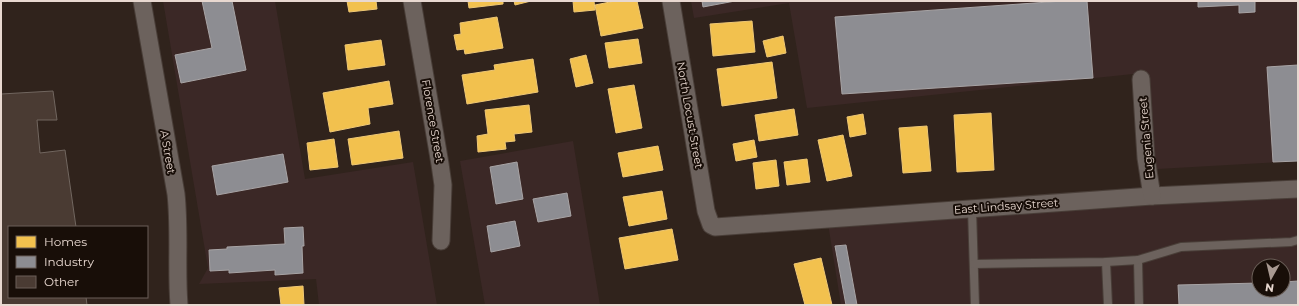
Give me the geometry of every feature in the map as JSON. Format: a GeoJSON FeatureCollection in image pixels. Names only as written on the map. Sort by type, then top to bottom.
{"type":"FeatureCollection","features":[{"type":"Feature","properties":{"kind":"street","name":"A Street"},"geometry":{"type":"LineString","coordinates":[[142,1],[176,194],[178,212],[177,277],[179,305]]}},
{"type":"Feature","properties":{"kind":"street","name":"Florence Street"},"geometry":{"type":"LineString","coordinates":[[412,1],[443,185],[441,241]]}},
{"type":"Feature","properties":{"kind":"street","name":"North Locust Street"},"geometry":{"type":"LineString","coordinates":[[670,1],[706,211],[711,225],[715,227]]}},
{"type":"Feature","properties":{"kind":"street","name":"Eugenia Street"},"geometry":{"type":"LineString","coordinates":[[1141,79],[1146,158],[1152,196]]}},
{"type":"Feature","properties":{"kind":"street","name":"East Lindsay Street"},"geometry":{"type":"LineString","coordinates":[[715,227],[1152,196],[1298,189]]}},
{"type":"Feature","properties":{"kind":"lane"},"geometry":{"type":"LineString","coordinates":[[972,209],[975,305]]}},
{"type":"Feature","properties":{"kind":"lane"},"geometry":{"type":"LineString","coordinates":[[974,264],[1106,262],[1138,260],[1181,247],[1291,242],[1298,240]]}},
{"type":"Feature","properties":{"kind":"lane"},"geometry":{"type":"LineString","coordinates":[[1138,260],[1139,305]]}},
{"type":"Feature","properties":{"kind":"lane"},"geometry":{"type":"LineString","coordinates":[[1106,262],[1108,305]]}},
{"type":"Feature","properties":{"kind":"shaded area"},"geometry":{"type":"Polygon","coordinates":[[[163,1],[275,1],[305,179],[413,162],[437,305],[319,305],[316,279],[199,284],[208,268],[163,1]]]}},
{"type":"Feature","properties":{"kind":"shaded area"},"geometry":{"type":"Polygon","coordinates":[[[691,1],[1298,1],[1298,161],[1140,170],[1133,74],[807,108],[789,3],[694,18],[691,1]]]}},
{"type":"Feature","properties":{"kind":"shaded area"},"geometry":{"type":"Polygon","coordinates":[[[573,141],[600,305],[485,305],[460,161],[573,141]]]}},
{"type":"Feature","properties":{"kind":"shaded area"},"geometry":{"type":"Polygon","coordinates":[[[1298,185],[1298,305],[841,305],[826,211],[1298,185]]]}},
{"type":"Feature","properties":{"kind":"building: Homes"},"geometry":{"type":"Polygon","coordinates":[[[347,1],[376,1],[377,9],[349,12],[347,1]]]}},
{"type":"Feature","properties":{"kind":"building: Homes"},"geometry":{"type":"Polygon","coordinates":[[[468,1],[503,1],[503,4],[469,8],[468,1]]]}},
{"type":"Feature","properties":{"kind":"building: Homes"},"geometry":{"type":"Polygon","coordinates":[[[514,1],[531,1],[515,5],[514,1]]]}},
{"type":"Feature","properties":{"kind":"building: Homes"},"geometry":{"type":"Polygon","coordinates":[[[573,1],[594,1],[595,10],[574,12],[573,1]]]}},
{"type":"Feature","properties":{"kind":"building: Homes"},"geometry":{"type":"Polygon","coordinates":[[[615,1],[637,1],[643,28],[601,36],[595,5],[615,1]]]}},
{"type":"Feature","properties":{"kind":"building: Homes"},"geometry":{"type":"Polygon","coordinates":[[[497,17],[503,48],[465,54],[464,49],[457,50],[454,35],[461,34],[460,23],[497,17]]]}},
{"type":"Feature","properties":{"kind":"building: Homes"},"geometry":{"type":"Polygon","coordinates":[[[752,21],[755,52],[713,56],[710,24],[752,21]]]}},
{"type":"Feature","properties":{"kind":"building: Homes"},"geometry":{"type":"Polygon","coordinates":[[[783,36],[786,53],[767,57],[763,41],[783,36]]]}},
{"type":"Feature","properties":{"kind":"building: Homes"},"geometry":{"type":"Polygon","coordinates":[[[638,39],[642,63],[609,68],[605,43],[638,39]]]}},
{"type":"Feature","properties":{"kind":"building: Homes"},"geometry":{"type":"Polygon","coordinates":[[[381,40],[385,65],[348,70],[345,45],[381,40]]]}},
{"type":"Feature","properties":{"kind":"building: Homes"},"geometry":{"type":"Polygon","coordinates":[[[586,55],[593,83],[576,87],[570,59],[586,55]]]}},
{"type":"Feature","properties":{"kind":"building: Homes"},"geometry":{"type":"Polygon","coordinates":[[[533,59],[538,92],[467,104],[462,75],[495,70],[494,65],[533,59]]]}},
{"type":"Feature","properties":{"kind":"building: Homes"},"geometry":{"type":"Polygon","coordinates":[[[772,62],[777,98],[722,106],[717,69],[772,62]]]}},
{"type":"Feature","properties":{"kind":"building: Homes"},"geometry":{"type":"Polygon","coordinates":[[[389,81],[393,104],[368,108],[370,124],[330,132],[323,93],[389,81]]]}},
{"type":"Feature","properties":{"kind":"building: Homes"},"geometry":{"type":"Polygon","coordinates":[[[634,85],[642,128],[616,133],[608,89],[634,85]]]}},
{"type":"Feature","properties":{"kind":"building: Homes"},"geometry":{"type":"Polygon","coordinates":[[[529,105],[532,132],[514,134],[515,141],[505,142],[506,149],[478,152],[477,136],[488,134],[485,110],[529,105]]]}},
{"type":"Feature","properties":{"kind":"building: Homes"},"geometry":{"type":"Polygon","coordinates":[[[794,109],[798,135],[759,141],[755,115],[794,109]]]}},
{"type":"Feature","properties":{"kind":"building: Homes"},"geometry":{"type":"Polygon","coordinates":[[[991,113],[994,170],[957,172],[954,115],[991,113]]]}},
{"type":"Feature","properties":{"kind":"building: Homes"},"geometry":{"type":"Polygon","coordinates":[[[863,114],[866,134],[850,137],[847,117],[863,114]]]}},
{"type":"Feature","properties":{"kind":"building: Homes"},"geometry":{"type":"Polygon","coordinates":[[[927,126],[931,171],[903,173],[899,128],[927,126]]]}},
{"type":"Feature","properties":{"kind":"building: Homes"},"geometry":{"type":"Polygon","coordinates":[[[399,131],[403,158],[352,165],[348,139],[399,131]]]}},
{"type":"Feature","properties":{"kind":"building: Homes"},"geometry":{"type":"Polygon","coordinates":[[[843,135],[852,176],[827,181],[818,140],[843,135]]]}},
{"type":"Feature","properties":{"kind":"building: Homes"},"geometry":{"type":"Polygon","coordinates":[[[334,139],[338,167],[310,170],[307,143],[334,139]]]}},
{"type":"Feature","properties":{"kind":"building: Homes"},"geometry":{"type":"Polygon","coordinates":[[[754,140],[757,157],[736,161],[733,144],[754,140]]]}},
{"type":"Feature","properties":{"kind":"building: Homes"},"geometry":{"type":"Polygon","coordinates":[[[658,146],[663,170],[623,177],[618,153],[658,146]]]}},
{"type":"Feature","properties":{"kind":"building: Homes"},"geometry":{"type":"Polygon","coordinates":[[[807,159],[810,182],[787,185],[784,162],[807,159]]]}},
{"type":"Feature","properties":{"kind":"building: Homes"},"geometry":{"type":"Polygon","coordinates":[[[776,160],[779,186],[756,189],[753,163],[776,160]]]}},
{"type":"Feature","properties":{"kind":"building: Homes"},"geometry":{"type":"Polygon","coordinates":[[[662,191],[667,219],[629,226],[623,197],[662,191]]]}},
{"type":"Feature","properties":{"kind":"building: Homes"},"geometry":{"type":"Polygon","coordinates":[[[672,229],[678,260],[625,269],[619,238],[672,229]]]}},
{"type":"Feature","properties":{"kind":"building: Homes"},"geometry":{"type":"Polygon","coordinates":[[[821,258],[832,305],[805,305],[794,264],[821,258]]]}},
{"type":"Feature","properties":{"kind":"building: Homes"},"geometry":{"type":"Polygon","coordinates":[[[303,286],[304,305],[281,305],[279,288],[303,286]]]}},
{"type":"Feature","properties":{"kind":"building: Industry"},"geometry":{"type":"Polygon","coordinates":[[[202,1],[232,1],[246,70],[181,83],[175,55],[212,48],[202,1]]]}},
{"type":"Feature","properties":{"kind":"building: Industry"},"geometry":{"type":"Polygon","coordinates":[[[702,1],[735,1],[703,7],[702,1]]]}},
{"type":"Feature","properties":{"kind":"building: Industry"},"geometry":{"type":"Polygon","coordinates":[[[1063,1],[1087,1],[1093,78],[842,94],[835,17],[1063,1]]]}},
{"type":"Feature","properties":{"kind":"building: Industry"},"geometry":{"type":"Polygon","coordinates":[[[1198,1],[1255,1],[1255,12],[1239,13],[1239,5],[1198,7],[1198,1]]]}},
{"type":"Feature","properties":{"kind":"building: Industry"},"geometry":{"type":"Polygon","coordinates":[[[1298,65],[1298,161],[1273,162],[1267,67],[1298,65]]]}},
{"type":"Feature","properties":{"kind":"building: Industry"},"geometry":{"type":"Polygon","coordinates":[[[283,154],[288,182],[217,195],[212,166],[283,154]]]}},
{"type":"Feature","properties":{"kind":"building: Industry"},"geometry":{"type":"Polygon","coordinates":[[[517,162],[523,199],[496,204],[490,167],[517,162]]]}},
{"type":"Feature","properties":{"kind":"building: Industry"},"geometry":{"type":"Polygon","coordinates":[[[567,193],[571,216],[538,222],[533,199],[567,193]]]}},
{"type":"Feature","properties":{"kind":"building: Industry"},"geometry":{"type":"Polygon","coordinates":[[[515,221],[520,246],[491,252],[487,226],[515,221]]]}},
{"type":"Feature","properties":{"kind":"building: Industry"},"geometry":{"type":"Polygon","coordinates":[[[303,227],[303,273],[275,275],[275,270],[229,273],[229,270],[210,271],[209,250],[227,249],[227,247],[285,244],[284,228],[303,227]]]}},
{"type":"Feature","properties":{"kind":"building: Industry"},"geometry":{"type":"Polygon","coordinates":[[[846,245],[857,305],[846,305],[835,246],[846,245]]]}},
{"type":"Feature","properties":{"kind":"building: Industry"},"geometry":{"type":"Polygon","coordinates":[[[1291,281],[1298,281],[1298,305],[1179,305],[1178,285],[1251,283],[1251,298],[1291,298],[1291,281]]]}},
{"type":"Feature","properties":{"kind":"building: Other"},"geometry":{"type":"Polygon","coordinates":[[[53,91],[57,120],[37,120],[40,153],[65,150],[76,226],[8,226],[8,298],[86,298],[87,305],[1,305],[1,94],[53,91]]]}}]}
